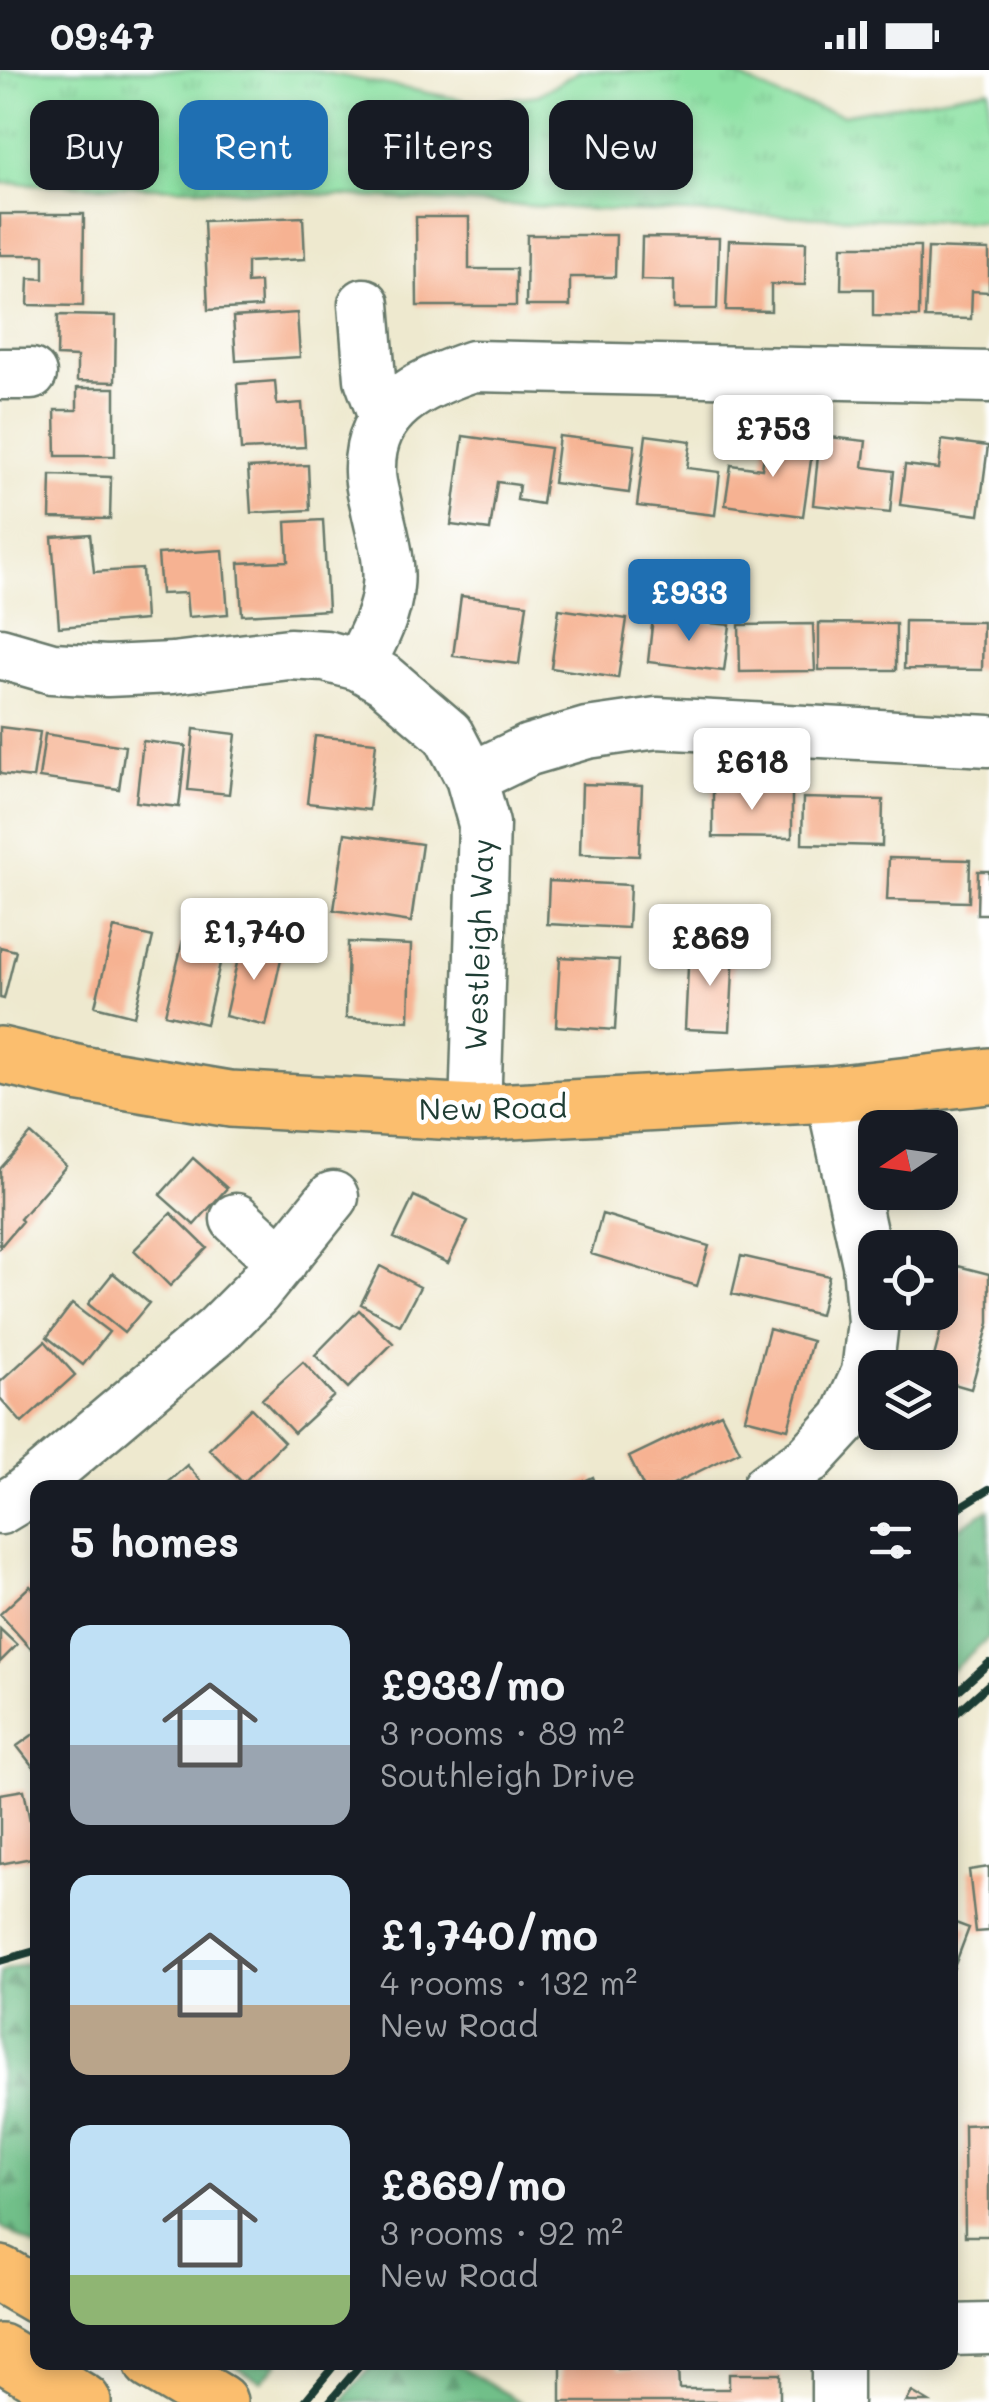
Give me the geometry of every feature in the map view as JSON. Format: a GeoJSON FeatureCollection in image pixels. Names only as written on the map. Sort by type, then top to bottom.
{"type":"FeatureCollection","features":[{"type":"Feature","properties":{"kind":"main road","name":"New Road"},"geometry":{"type":"LineString","coordinates":[[0,1056],[230,1099],[475,1113],[831,1094],[989,1076]]}},
{"type":"Feature","properties":{"kind":"main road"},"geometry":{"type":"LineString","coordinates":[[0,2274],[30,2291]]}},
{"type":"Feature","properties":{"kind":"main road"},"geometry":{"type":"LineString","coordinates":[[0,2352],[83,2402]]}},
{"type":"Feature","properties":{"kind":"main road"},"geometry":{"type":"LineString","coordinates":[[165,2370],[219,2402]]}},
{"type":"Feature","properties":{"kind":"street"},"geometry":{"type":"LineString","coordinates":[[364,304],[370,380],[384,417]]}},
{"type":"Feature","properties":{"kind":"street"},"geometry":{"type":"LineString","coordinates":[[0,653],[52,668],[107,671],[173,668],[288,654],[326,656],[359,665],[379,627],[389,584],[370,474],[372,443],[384,417],[410,392],[473,366],[989,378]]}},
{"type":"Feature","properties":{"kind":"street","name":"Westleigh Way"},"geometry":{"type":"LineString","coordinates":[[359,665],[385,680],[448,734],[470,778],[484,824],[475,1113]]}},
{"type":"Feature","properties":{"kind":"street"},"geometry":{"type":"LineString","coordinates":[[470,778],[529,750],[587,732],[658,724],[989,741]]}},
{"type":"Feature","properties":{"kind":"street"},"geometry":{"type":"LineString","coordinates":[[779,1480],[810,1459],[846,1419],[867,1373],[873,1322],[868,1264],[831,1094]]}},
{"type":"Feature","properties":{"kind":"street"},"geometry":{"type":"LineString","coordinates":[[40,1480],[218,1330],[256,1292],[333,1196]]}},
{"type":"Feature","properties":{"kind":"street"},"geometry":{"type":"LineString","coordinates":[[236,1218],[282,1261]]}},
{"type":"Feature","properties":{"kind":"street"},"geometry":{"type":"LineString","coordinates":[[0,1509],[30,1489]]}},
{"type":"Feature","properties":{"kind":"street"},"geometry":{"type":"LineString","coordinates":[[958,2330],[989,2329]]}},
{"type":"Feature","properties":{"kind":"street"},"geometry":{"type":"LineString","coordinates":[[837,2370],[837,2402]]}},
{"type":"Feature","properties":{"kind":"green space"},"geometry":{"type":"Polygon","coordinates":[[[0,70],[311,70],[464,100],[348,100],[348,190],[529,190],[529,100],[501,100],[538,95],[581,70],[725,70],[783,98],[843,115],[989,89],[989,222],[624,211],[232,190],[328,190],[328,100],[179,100],[179,188],[159,187],[159,100],[30,100],[30,184],[0,183],[0,70]]]}},
{"type":"Feature","properties":{"kind":"green space"},"geometry":{"type":"Polygon","coordinates":[[[989,1509],[989,1637],[958,1665],[958,1528],[989,1509]]]}},
{"type":"Feature","properties":{"kind":"green space"},"geometry":{"type":"Polygon","coordinates":[[[30,1963],[30,2244],[0,2226],[0,1972],[30,1963]]]}},
{"type":"Feature","properties":{"kind":"green space"},"geometry":{"type":"Polygon","coordinates":[[[241,2370],[271,2370],[261,2381],[241,2370]]]}},
{"type":"Feature","properties":{"kind":"green space"},"geometry":{"type":"Polygon","coordinates":[[[368,2370],[465,2370],[520,2402],[342,2402],[368,2370]]]}},
{"type":"Feature","properties":{"kind":"building"},"geometry":{"type":"Polygon","coordinates":[[[0,214],[84,214],[83,306],[28,305],[29,278],[44,279],[44,255],[0,255],[0,214]]]}},
{"type":"Feature","properties":{"kind":"building"},"geometry":{"type":"Polygon","coordinates":[[[303,217],[305,259],[247,262],[247,283],[260,282],[261,307],[208,310],[204,221],[303,217]]]}},
{"type":"Feature","properties":{"kind":"building"},"geometry":{"type":"Polygon","coordinates":[[[416,217],[469,217],[469,269],[516,269],[516,306],[417,306],[416,217]]]}},
{"type":"Feature","properties":{"kind":"building"},"geometry":{"type":"Polygon","coordinates":[[[527,235],[616,235],[615,277],[570,277],[570,306],[526,306],[527,235]]]}},
{"type":"Feature","properties":{"kind":"building"},"geometry":{"type":"Polygon","coordinates":[[[642,237],[719,238],[717,309],[674,309],[674,281],[641,280],[642,237]]]}},
{"type":"Feature","properties":{"kind":"building"},"geometry":{"type":"Polygon","coordinates":[[[729,240],[806,242],[805,285],[771,284],[771,311],[726,310],[729,240]]]}},
{"type":"Feature","properties":{"kind":"building"},"geometry":{"type":"Polygon","coordinates":[[[842,246],[920,246],[919,317],[873,316],[873,289],[841,289],[842,246]]]}},
{"type":"Feature","properties":{"kind":"building"},"geometry":{"type":"Polygon","coordinates":[[[928,248],[989,250],[989,292],[972,291],[971,319],[925,318],[928,248]]]}},
{"type":"Feature","properties":{"kind":"building"},"geometry":{"type":"Polygon","coordinates":[[[297,313],[300,357],[236,361],[233,317],[297,313]]]}},
{"type":"Feature","properties":{"kind":"building"},"geometry":{"type":"Polygon","coordinates":[[[58,315],[116,316],[115,382],[77,381],[77,357],[57,356],[58,315]]]}},
{"type":"Feature","properties":{"kind":"building"},"geometry":{"type":"Polygon","coordinates":[[[275,381],[277,405],[302,403],[305,447],[241,450],[237,384],[275,381]]]}},
{"type":"Feature","properties":{"kind":"building"},"geometry":{"type":"Polygon","coordinates":[[[77,388],[115,388],[115,456],[56,456],[55,410],[77,410],[77,388]]]}},
{"type":"Feature","properties":{"kind":"building"},"geometry":{"type":"Polygon","coordinates":[[[646,435],[691,441],[687,468],[720,472],[715,515],[637,506],[646,435]]]}},
{"type":"Feature","properties":{"kind":"building"},"geometry":{"type":"Polygon","coordinates":[[[463,436],[550,448],[542,504],[517,500],[519,485],[497,482],[490,530],[451,525],[463,436]]]}},
{"type":"Feature","properties":{"kind":"building"},"geometry":{"type":"Polygon","coordinates":[[[559,436],[635,445],[629,493],[553,483],[559,436]]]}},
{"type":"Feature","properties":{"kind":"building"},"geometry":{"type":"Polygon","coordinates":[[[820,436],[866,441],[863,467],[894,471],[890,513],[813,505],[820,436]]]}},
{"type":"Feature","properties":{"kind":"building"},"geometry":{"type":"Polygon","coordinates":[[[766,440],[813,446],[803,516],[725,505],[731,465],[762,469],[766,440]]]}},
{"type":"Feature","properties":{"kind":"building"},"geometry":{"type":"Polygon","coordinates":[[[942,440],[988,446],[979,515],[900,505],[905,465],[939,469],[942,440]]]}},
{"type":"Feature","properties":{"kind":"building"},"geometry":{"type":"Polygon","coordinates":[[[308,465],[310,510],[251,513],[248,468],[308,465]]]}},
{"type":"Feature","properties":{"kind":"building"},"geometry":{"type":"Polygon","coordinates":[[[51,475],[111,477],[110,519],[50,518],[51,475]]]}},
{"type":"Feature","properties":{"kind":"building"},"geometry":{"type":"Polygon","coordinates":[[[323,520],[328,610],[242,615],[239,563],[288,561],[286,522],[323,520]]]}},
{"type":"Feature","properties":{"kind":"building"},"geometry":{"type":"Polygon","coordinates":[[[90,534],[94,572],[142,569],[145,620],[59,627],[52,537],[90,534]]]}},
{"type":"Feature","properties":{"kind":"building"},"geometry":{"type":"Polygon","coordinates":[[[223,550],[228,614],[188,617],[186,593],[161,594],[158,554],[223,550]]]}},
{"type":"Feature","properties":{"kind":"building"},"geometry":{"type":"Polygon","coordinates":[[[461,596],[527,604],[519,664],[453,656],[461,596]]]}},
{"type":"Feature","properties":{"kind":"building"},"geometry":{"type":"Polygon","coordinates":[[[559,609],[627,619],[618,678],[551,668],[559,609]]]}},
{"type":"Feature","properties":{"kind":"building"},"geometry":{"type":"Polygon","coordinates":[[[653,617],[730,625],[724,671],[648,662],[653,617]]]}},
{"type":"Feature","properties":{"kind":"building"},"geometry":{"type":"Polygon","coordinates":[[[905,621],[983,622],[982,670],[904,669],[905,621]]]}},
{"type":"Feature","properties":{"kind":"building"},"geometry":{"type":"Polygon","coordinates":[[[819,623],[896,624],[896,670],[819,670],[819,623]]]}},
{"type":"Feature","properties":{"kind":"building"},"geometry":{"type":"Polygon","coordinates":[[[813,624],[815,671],[740,672],[739,625],[813,624]]]}},
{"type":"Feature","properties":{"kind":"building"},"geometry":{"type":"Polygon","coordinates":[[[0,727],[40,732],[33,778],[0,774],[0,727]]]}},
{"type":"Feature","properties":{"kind":"building"},"geometry":{"type":"Polygon","coordinates":[[[194,729],[236,734],[229,794],[188,790],[194,729]]]}},
{"type":"Feature","properties":{"kind":"building"},"geometry":{"type":"Polygon","coordinates":[[[45,734],[125,746],[119,789],[39,778],[45,734]]]}},
{"type":"Feature","properties":{"kind":"building"},"geometry":{"type":"Polygon","coordinates":[[[315,736],[376,742],[369,810],[307,803],[315,736]]]}},
{"type":"Feature","properties":{"kind":"building"},"geometry":{"type":"Polygon","coordinates":[[[143,741],[186,746],[179,807],[136,802],[143,741]]]}},
{"type":"Feature","properties":{"kind":"building"},"geometry":{"type":"Polygon","coordinates":[[[582,784],[642,786],[639,856],[580,854],[582,784]]]}},
{"type":"Feature","properties":{"kind":"building"},"geometry":{"type":"Polygon","coordinates":[[[713,788],[792,790],[792,838],[713,837],[713,788]]]}},
{"type":"Feature","properties":{"kind":"building"},"geometry":{"type":"Polygon","coordinates":[[[803,798],[883,800],[882,846],[802,844],[803,798]]]}},
{"type":"Feature","properties":{"kind":"building"},"geometry":{"type":"Polygon","coordinates":[[[345,833],[422,844],[411,922],[334,910],[345,833]]]}},
{"type":"Feature","properties":{"kind":"building"},"geometry":{"type":"Polygon","coordinates":[[[889,858],[970,860],[969,902],[887,900],[889,858]]]}},
{"type":"Feature","properties":{"kind":"building"},"geometry":{"type":"Polygon","coordinates":[[[978,871],[989,871],[989,914],[977,914],[978,871]]]}},
{"type":"Feature","properties":{"kind":"building"},"geometry":{"type":"Polygon","coordinates":[[[549,881],[630,885],[628,928],[547,924],[549,881]]]}},
{"type":"Feature","properties":{"kind":"building"},"geometry":{"type":"Polygon","coordinates":[[[114,928],[153,937],[134,1016],[95,1006],[114,928]]]}},
{"type":"Feature","properties":{"kind":"building"},"geometry":{"type":"Polygon","coordinates":[[[185,932],[225,942],[206,1024],[165,1014],[185,932]]]}},
{"type":"Feature","properties":{"kind":"building"},"geometry":{"type":"Polygon","coordinates":[[[242,941],[283,950],[266,1026],[225,1016],[242,941]]]}},
{"type":"Feature","properties":{"kind":"building"},"geometry":{"type":"Polygon","coordinates":[[[348,942],[411,945],[409,1021],[346,1018],[348,942]]]}},
{"type":"Feature","properties":{"kind":"building"},"geometry":{"type":"Polygon","coordinates":[[[0,947],[16,951],[4,999],[0,998],[0,947]]]}},
{"type":"Feature","properties":{"kind":"building"},"geometry":{"type":"Polygon","coordinates":[[[689,947],[734,949],[730,1031],[685,1029],[689,947]]]}},
{"type":"Feature","properties":{"kind":"building"},"geometry":{"type":"Polygon","coordinates":[[[560,957],[619,960],[615,1030],[556,1026],[560,957]]]}},
{"type":"Feature","properties":{"kind":"building"},"geometry":{"type":"Polygon","coordinates":[[[31,1134],[66,1166],[0,1247],[0,1169],[31,1134]]]}},
{"type":"Feature","properties":{"kind":"building"},"geometry":{"type":"Polygon","coordinates":[[[193,1158],[227,1188],[194,1225],[160,1195],[193,1158]]]}},
{"type":"Feature","properties":{"kind":"building"},"geometry":{"type":"Polygon","coordinates":[[[414,1196],[468,1221],[448,1263],[394,1238],[414,1196]]]}},
{"type":"Feature","properties":{"kind":"building"},"geometry":{"type":"Polygon","coordinates":[[[171,1213],[207,1248],[170,1286],[134,1250],[171,1213]]]}},
{"type":"Feature","properties":{"kind":"building"},"geometry":{"type":"Polygon","coordinates":[[[602,1214],[709,1246],[697,1286],[591,1254],[602,1214]]]}},
{"type":"Feature","properties":{"kind":"building"},"geometry":{"type":"Polygon","coordinates":[[[741,1256],[829,1276],[820,1315],[732,1294],[741,1256]]]}},
{"type":"Feature","properties":{"kind":"building"},"geometry":{"type":"Polygon","coordinates":[[[380,1266],[420,1287],[400,1325],[361,1304],[380,1266]]]}},
{"type":"Feature","properties":{"kind":"building"},"geometry":{"type":"Polygon","coordinates":[[[958,1266],[989,1274],[989,1323],[971,1389],[958,1385],[958,1350],[936,1350],[941,1330],[958,1330],[958,1266]]]}},
{"type":"Feature","properties":{"kind":"building"},"geometry":{"type":"Polygon","coordinates":[[[113,1273],[149,1303],[124,1333],[88,1304],[113,1273]]]}},
{"type":"Feature","properties":{"kind":"building"},"geometry":{"type":"Polygon","coordinates":[[[72,1304],[109,1332],[83,1365],[47,1337],[72,1304]]]}},
{"type":"Feature","properties":{"kind":"building"},"geometry":{"type":"Polygon","coordinates":[[[359,1310],[393,1343],[348,1388],[315,1355],[359,1310]]]}},
{"type":"Feature","properties":{"kind":"building"},"geometry":{"type":"Polygon","coordinates":[[[769,1329],[812,1341],[788,1429],[745,1418],[769,1329]]]}},
{"type":"Feature","properties":{"kind":"building"},"geometry":{"type":"Polygon","coordinates":[[[45,1341],[75,1375],[22,1423],[0,1398],[0,1382],[45,1341]]]}},
{"type":"Feature","properties":{"kind":"building"},"geometry":{"type":"Polygon","coordinates":[[[303,1362],[334,1396],[294,1433],[262,1399],[303,1362]]]}},
{"type":"Feature","properties":{"kind":"building"},"geometry":{"type":"Polygon","coordinates":[[[251,1408],[284,1442],[246,1480],[240,1480],[209,1449],[251,1408]]]}},
{"type":"Feature","properties":{"kind":"building"},"geometry":{"type":"Polygon","coordinates":[[[721,1413],[740,1451],[681,1480],[640,1480],[629,1457],[721,1413]]]}},
{"type":"Feature","properties":{"kind":"building"},"geometry":{"type":"Polygon","coordinates":[[[187,1465],[200,1480],[170,1480],[187,1465]]]}},
{"type":"Feature","properties":{"kind":"building"},"geometry":{"type":"Polygon","coordinates":[[[30,1586],[30,1648],[0,1614],[30,1586]]]}},
{"type":"Feature","properties":{"kind":"building"},"geometry":{"type":"Polygon","coordinates":[[[0,1629],[17,1645],[0,1662],[0,1629]]]}},
{"type":"Feature","properties":{"kind":"building"},"geometry":{"type":"Polygon","coordinates":[[[30,1737],[30,1763],[17,1746],[30,1737]]]}},
{"type":"Feature","properties":{"kind":"building"},"geometry":{"type":"Polygon","coordinates":[[[24,1790],[30,1821],[30,1858],[0,1864],[0,1794],[24,1790]]]}},
{"type":"Feature","properties":{"kind":"building"},"geometry":{"type":"Polygon","coordinates":[[[989,1867],[989,1931],[976,1932],[969,1870],[989,1867]]]}},
{"type":"Feature","properties":{"kind":"building"},"geometry":{"type":"Polygon","coordinates":[[[958,1924],[969,1928],[958,1957],[958,1924]]]}},
{"type":"Feature","properties":{"kind":"building"},"geometry":{"type":"Polygon","coordinates":[[[989,2124],[989,2236],[965,2236],[964,2125],[989,2124]]]}},
{"type":"Feature","properties":{"kind":"building"},"geometry":{"type":"Polygon","coordinates":[[[561,2370],[678,2370],[679,2389],[729,2389],[729,2374],[780,2374],[780,2402],[561,2402],[561,2370]]]}},
{"type":"Feature","properties":{"kind":"building"},"geometry":{"type":"Polygon","coordinates":[[[912,2392],[929,2402],[906,2402],[912,2392]]]}},
{"type":"Feature","properties":{"kind":"railway"},"geometry":{"type":"LineString","coordinates":[[958,1508],[989,1489]]}},
{"type":"Feature","properties":{"kind":"railway"},"geometry":{"type":"LineString","coordinates":[[958,1691],[989,1663]]}},
{"type":"Feature","properties":{"kind":"railway"},"geometry":{"type":"LineString","coordinates":[[958,1712],[989,1684]]}},
{"type":"Feature","properties":{"kind":"railway"},"geometry":{"type":"LineString","coordinates":[[0,1961],[30,1952]]}},
{"type":"Feature","properties":{"kind":"railway"},"geometry":{"type":"LineString","coordinates":[[304,2402],[330,2370]]}},
{"type":"Feature","properties":{"kind":"railway"},"geometry":{"type":"LineString","coordinates":[[329,2402],[356,2370]]}}]}
